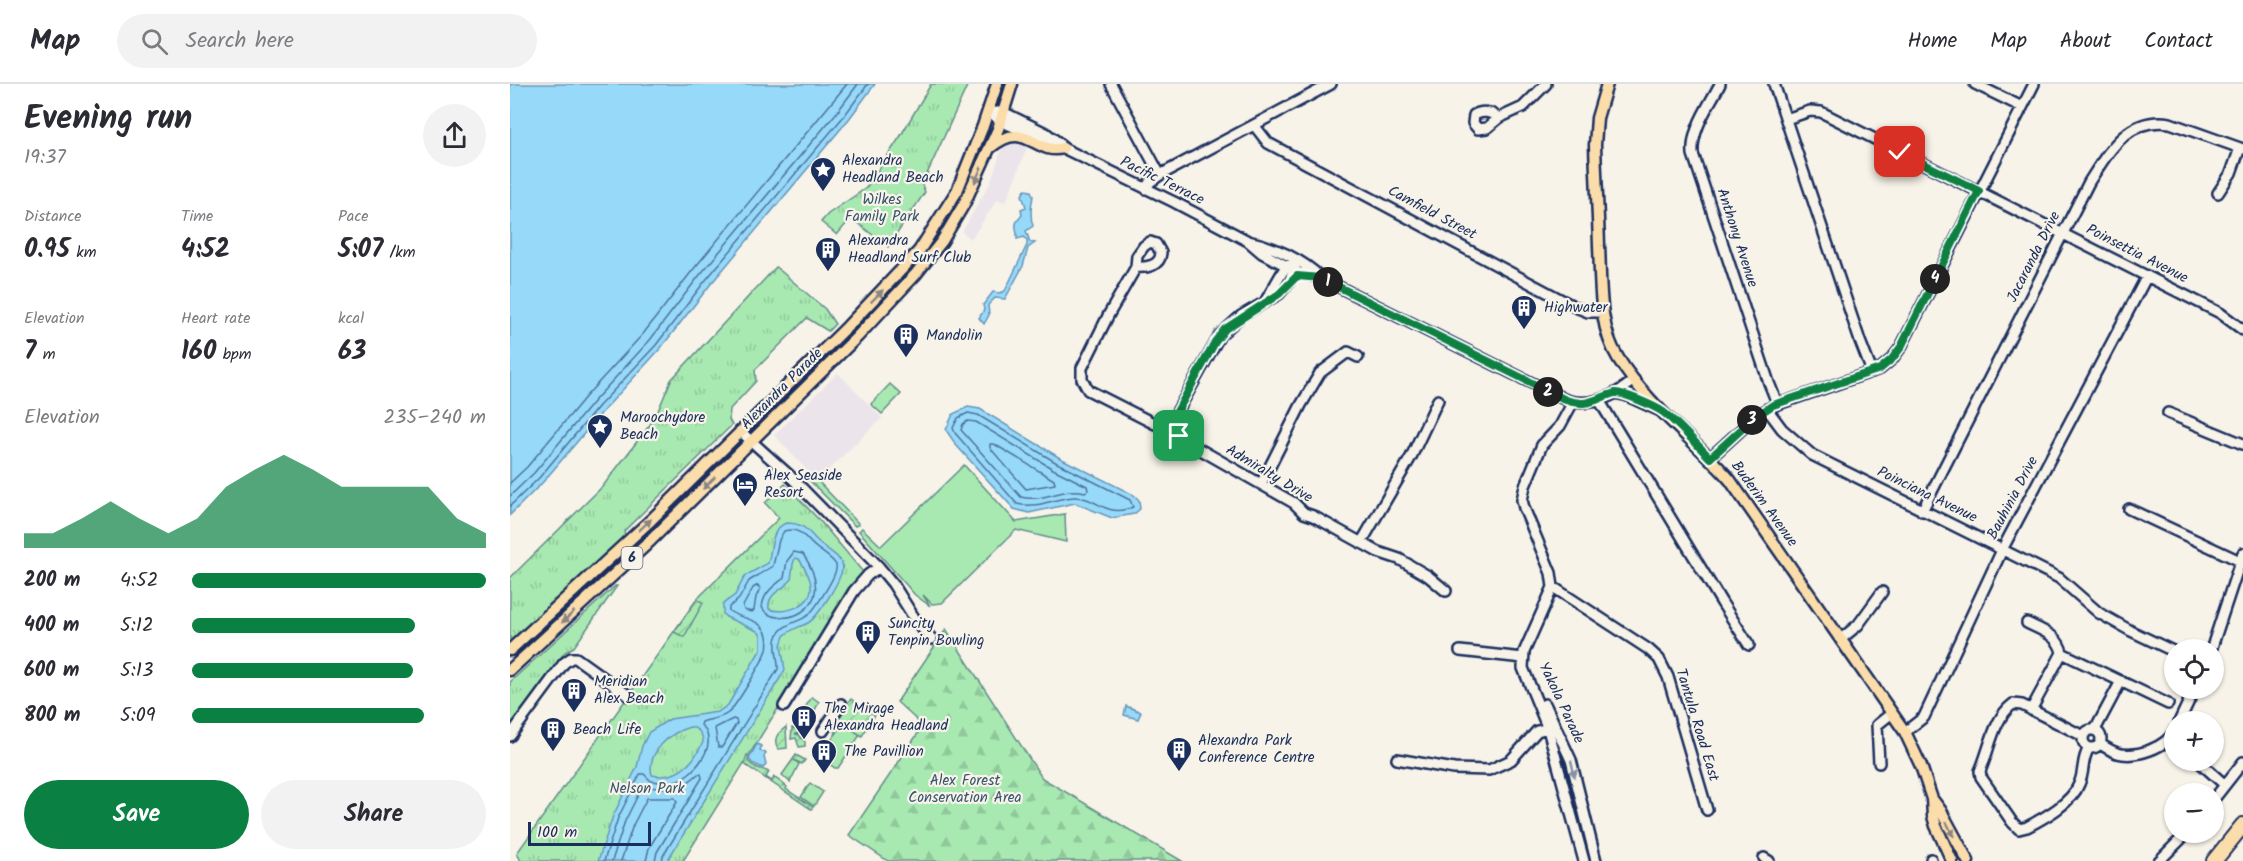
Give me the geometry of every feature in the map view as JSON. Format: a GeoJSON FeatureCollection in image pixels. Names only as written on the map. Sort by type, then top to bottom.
{"type":"FeatureCollection","features":[{"type":"Feature","properties":{"kind":"highway"},"geometry":{"type":"LineString","coordinates":[[2214,861],[2243,825]]}},
{"type":"Feature","properties":{"kind":"main road","name":"Alexandra Parade"},"geometry":{"type":"LineString","coordinates":[[510,650],[651,520],[878,296],[919,251],[957,191],[989,111],[997,84]]}},
{"type":"Feature","properties":{"kind":"main road","name":"Alexandra Parade"},"geometry":{"type":"LineString","coordinates":[[510,670],[646,545],[886,307],[928,260],[964,204],[990,148],[1012,84]]}},
{"type":"Feature","properties":{"kind":"main road","name":"Buderim Avenue"},"geometry":{"type":"LineString","coordinates":[[1603,86],[1595,145],[1603,312],[1614,351],[1634,380],[1730,480],[1905,732],[1916,754],[1932,799]]}},
{"type":"Feature","properties":{"kind":"main road"},"geometry":{"type":"LineString","coordinates":[[990,148],[1002,139],[1013,136],[1029,139],[1054,149],[1063,148]]}},
{"type":"Feature","properties":{"kind":"main road"},"geometry":{"type":"LineString","coordinates":[[1617,393],[1662,411]]}},
{"type":"Feature","properties":{"kind":"main road"},"geometry":{"type":"LineString","coordinates":[[1932,799],[1933,816],[1952,861]]}},
{"type":"Feature","properties":{"kind":"main road"},"geometry":{"type":"LineString","coordinates":[[1932,799],[1968,861]]}},
{"type":"Feature","properties":{"kind":"street"},"geometry":{"type":"LineString","coordinates":[[1111,84],[1160,175]]}},
{"type":"Feature","properties":{"kind":"street"},"geometry":{"type":"LineString","coordinates":[[1307,84],[1313,94]]}},
{"type":"Feature","properties":{"kind":"street"},"geometry":{"type":"LineString","coordinates":[[1146,189],[1150,182],[1160,175],[1332,84]]}},
{"type":"Feature","properties":{"kind":"street"},"geometry":{"type":"LineString","coordinates":[[1499,118],[1530,101],[1546,84]]}},
{"type":"Feature","properties":{"kind":"street","name":"Anthony Avenue"},"geometry":{"type":"LineString","coordinates":[[1720,84],[1696,130],[1693,154],[1769,384],[1778,403]]}},
{"type":"Feature","properties":{"kind":"street"},"geometry":{"type":"LineString","coordinates":[[1774,84],[1872,372]]}},
{"type":"Feature","properties":{"kind":"street"},"geometry":{"type":"LineString","coordinates":[[1975,84],[2022,107]]}},
{"type":"Feature","properties":{"kind":"street"},"geometry":{"type":"LineString","coordinates":[[1710,458],[1767,409],[1778,403],[1872,372],[1887,364],[1901,347],[2034,84]]}},
{"type":"Feature","properties":{"kind":"street","name":"Pacific Terrace"},"geometry":{"type":"LineString","coordinates":[[989,111],[1248,241],[1263,244],[1308,276],[1321,278],[1532,384],[1573,402],[1599,400],[1617,393],[1634,380]]}},
{"type":"Feature","properties":{"kind":"street","name":"Poinsettia Avenue"},"geometry":{"type":"LineString","coordinates":[[1786,119],[1810,111],[1819,111],[2220,313],[2243,330]]}},
{"type":"Feature","properties":{"kind":"street","name":"Jacaranda Drive"},"geometry":{"type":"LineString","coordinates":[[1922,511],[2063,233],[2100,166],[2123,135],[2139,125],[2159,121],[2242,148]]}},
{"type":"Feature","properties":{"kind":"street","name":"Camfield Street"},"geometry":{"type":"LineString","coordinates":[[1254,125],[1268,143],[1573,306],[1588,312],[1603,312]]}},
{"type":"Feature","properties":{"kind":"street"},"geometry":{"type":"LineString","coordinates":[[2218,193],[2231,173],[2242,148]]}},
{"type":"Feature","properties":{"kind":"street","name":"Pacific Terrace"},"geometry":{"type":"LineString","coordinates":[[1248,241],[1262,254],[1292,265],[1312,269],[1321,278]]}},
{"type":"Feature","properties":{"kind":"street"},"geometry":{"type":"LineString","coordinates":[[1270,257],[1275,283]]}},
{"type":"Feature","properties":{"kind":"street"},"geometry":{"type":"LineString","coordinates":[[1289,282],[1292,265]]}},
{"type":"Feature","properties":{"kind":"street"},"geometry":{"type":"LineString","coordinates":[[1265,302],[1275,283],[1292,265]]}},
{"type":"Feature","properties":{"kind":"street"},"geometry":{"type":"LineString","coordinates":[[1136,267],[1082,368],[1082,379],[1084,385],[1097,395],[1155,424],[1172,421],[1220,335],[1231,324],[1279,294],[1297,276],[1308,276]]}},
{"type":"Feature","properties":{"kind":"street","name":"Bauhinia Drive"},"geometry":{"type":"LineString","coordinates":[[1905,732],[1924,717],[2003,549],[2147,276]]}},
{"type":"Feature","properties":{"kind":"street"},"geometry":{"type":"LineString","coordinates":[[1261,484],[1320,373],[1348,352],[1358,357]]}},
{"type":"Feature","properties":{"kind":"street"},"geometry":{"type":"LineString","coordinates":[[1361,543],[1411,457],[1438,400]]}},
{"type":"Feature","properties":{"kind":"street"},"geometry":{"type":"LineString","coordinates":[[1599,400],[1749,645]]}},
{"type":"Feature","properties":{"kind":"street"},"geometry":{"type":"LineString","coordinates":[[1460,651],[1523,658],[1553,587],[1551,573],[1524,508],[1523,493],[1542,445],[1560,426],[1573,402]]}},
{"type":"Feature","properties":{"kind":"street","name":"Poinciana Avenue"},"geometry":{"type":"LineString","coordinates":[[1767,409],[1782,429],[1812,455],[2059,578],[2099,613],[2164,647]]}},
{"type":"Feature","properties":{"kind":"street"},"geometry":{"type":"LineString","coordinates":[[2168,413],[2243,444]]}},
{"type":"Feature","properties":{"kind":"street","name":"Admiralty Drive"},"geometry":{"type":"LineString","coordinates":[[1172,421],[1180,438],[1294,503],[1304,513],[1428,576],[1446,591]]}},
{"type":"Feature","properties":{"kind":"street"},"geometry":{"type":"LineString","coordinates":[[740,431],[788,474],[879,567],[893,584],[918,624],[932,639]]}},
{"type":"Feature","properties":{"kind":"street"},"geometry":{"type":"LineString","coordinates":[[2129,509],[2242,557],[2215,639]]}},
{"type":"Feature","properties":{"kind":"street"},"geometry":{"type":"LineString","coordinates":[[784,706],[854,591],[868,575],[879,567]]}},
{"type":"Feature","properties":{"kind":"street","name":"Tantula Road East"},"geometry":{"type":"LineString","coordinates":[[1553,587],[1648,649],[1659,659],[1668,677],[1707,810]]}},
{"type":"Feature","properties":{"kind":"street"},"geometry":{"type":"LineString","coordinates":[[1841,639],[1858,624],[1882,592]]}},
{"type":"Feature","properties":{"kind":"street"},"geometry":{"type":"LineString","coordinates":[[2026,623],[2056,638],[2061,645],[2062,653],[2031,710]]}},
{"type":"Feature","properties":{"kind":"street"},"geometry":{"type":"LineString","coordinates":[[2062,653],[2168,704]]}},
{"type":"Feature","properties":{"kind":"street"},"geometry":{"type":"LineString","coordinates":[[510,736],[564,663],[571,658],[576,658],[629,696]]}},
{"type":"Feature","properties":{"kind":"street","name":"Yakola Parade"},"geometry":{"type":"LineString","coordinates":[[1523,658],[1523,668],[1551,728],[1570,760],[1596,861]]}},
{"type":"Feature","properties":{"kind":"street"},"geometry":{"type":"LineString","coordinates":[[2083,736],[2086,732],[2095,730],[2121,681]]}},
{"type":"Feature","properties":{"kind":"street"},"geometry":{"type":"LineString","coordinates":[[823,731],[841,704]]}},
{"type":"Feature","properties":{"kind":"street"},"geometry":{"type":"LineString","coordinates":[[2013,704],[2022,705],[2083,736],[2089,748],[2084,757],[2079,786],[2073,795],[2027,827],[2019,829],[1981,777],[1980,771],[1988,755],[1989,743],[2007,709],[2013,704]]}},
{"type":"Feature","properties":{"kind":"street"},"geometry":{"type":"LineString","coordinates":[[1879,763],[1876,727],[1880,721],[1892,713]]}},
{"type":"Feature","properties":{"kind":"street"},"geometry":{"type":"LineString","coordinates":[[1397,759],[1454,769],[1489,770],[1511,760],[1537,731],[1551,728]]}},
{"type":"Feature","properties":{"kind":"street","name":"Yakola Parade"},"geometry":{"type":"LineString","coordinates":[[1551,728],[1584,861]]}},
{"type":"Feature","properties":{"kind":"street"},"geometry":{"type":"LineString","coordinates":[[2095,730],[2101,736],[2100,744]]}},
{"type":"Feature","properties":{"kind":"street"},"geometry":{"type":"LineString","coordinates":[[2100,744],[2117,753],[2134,755],[2164,742]]}},
{"type":"Feature","properties":{"kind":"street"},"geometry":{"type":"LineString","coordinates":[[2089,748],[2100,744]]}},
{"type":"Feature","properties":{"kind":"street"},"geometry":{"type":"LineString","coordinates":[[2209,771],[2225,785],[2243,762]]}},
{"type":"Feature","properties":{"kind":"street"},"geometry":{"type":"LineString","coordinates":[[2159,861],[2177,843]]}},
{"type":"Feature","properties":{"kind":"shaded area"},"geometry":{"type":"Polygon","coordinates":[[[1021,140],[1028,145],[1006,202],[997,200],[971,239],[962,232],[990,183],[1003,146],[1010,141],[1021,140]]]}},
{"type":"Feature","properties":{"kind":"shaded area"},"geometry":{"type":"Polygon","coordinates":[[[838,373],[882,418],[817,481],[774,435],[838,373]]]}},
{"type":"Feature","properties":{"kind":"green space","name":"Wilkes Family Park"},"geometry":{"type":"Polygon","coordinates":[[[931,84],[968,84],[922,185],[925,192],[888,247],[851,218],[837,235],[821,222],[828,214],[866,188],[900,137],[931,84]]]}},
{"type":"Feature","properties":{"kind":"green space"},"geometry":{"type":"Polygon","coordinates":[[[776,267],[825,309],[835,324],[828,331],[807,318],[755,370],[756,381],[730,409],[729,420],[732,425],[624,531],[625,536],[510,643],[510,578],[603,486],[655,418],[671,380],[776,267]]]}},
{"type":"Feature","properties":{"kind":"green space"},"geometry":{"type":"Polygon","coordinates":[[[890,384],[901,394],[882,414],[871,404],[890,384]]]}},
{"type":"Feature","properties":{"kind":"green space"},"geometry":{"type":"Polygon","coordinates":[[[964,465],[1016,522],[1065,514],[1066,542],[1016,530],[942,603],[932,604],[923,595],[930,606],[915,595],[859,531],[862,528],[881,546],[964,465]]]}},
{"type":"Feature","properties":{"kind":"green space"},"geometry":{"type":"Polygon","coordinates":[[[813,476],[859,524],[855,526],[807,478],[813,476]]]}},
{"type":"Feature","properties":{"kind":"green space","name":"Nelson Park"},"geometry":{"type":"Polygon","coordinates":[[[785,484],[863,572],[683,861],[521,861],[517,853],[697,599],[779,518],[765,503],[785,484]]]}},
{"type":"Feature","properties":{"kind":"green space"},"geometry":{"type":"Polygon","coordinates":[[[617,586],[574,647],[565,652],[510,728],[510,682],[617,586]]]}},
{"type":"Feature","properties":{"kind":"green space"},"geometry":{"type":"Polygon","coordinates":[[[697,599],[703,603],[684,637],[674,632],[697,599]]]}},
{"type":"Feature","properties":{"kind":"green space","name":"Alex Forest Conservation Area"},"geometry":{"type":"Polygon","coordinates":[[[946,629],[1042,778],[1182,861],[1045,861],[1036,858],[1033,861],[888,861],[849,835],[923,726],[897,702],[946,629]]]}},
{"type":"Feature","properties":{"kind":"green space"},"geometry":{"type":"Polygon","coordinates":[[[812,697],[819,702],[811,718],[802,712],[812,697]]]}},
{"type":"Feature","properties":{"kind":"green space"},"geometry":{"type":"Polygon","coordinates":[[[851,699],[875,715],[862,736],[843,723],[836,734],[836,719],[851,699]]]}},
{"type":"Feature","properties":{"kind":"green space"},"geometry":{"type":"Polygon","coordinates":[[[801,721],[806,725],[800,733],[795,734],[805,742],[805,746],[799,747],[796,738],[791,739],[792,728],[797,729],[801,721]]]}},
{"type":"Feature","properties":{"kind":"green space"},"geometry":{"type":"Polygon","coordinates":[[[843,723],[860,735],[838,768],[835,768],[822,759],[821,755],[843,723]]]}},
{"type":"Feature","properties":{"kind":"green space"},"geometry":{"type":"Polygon","coordinates":[[[786,727],[787,748],[778,749],[776,737],[786,727]]]}},
{"type":"Feature","properties":{"kind":"green space"},"geometry":{"type":"Polygon","coordinates":[[[747,755],[749,756],[748,761],[753,766],[769,772],[766,777],[772,781],[774,777],[787,787],[786,789],[813,807],[811,809],[744,764],[747,755]]]}},
{"type":"Feature","properties":{"kind":"green space"},"geometry":{"type":"Polygon","coordinates":[[[796,755],[805,760],[802,764],[794,760],[799,764],[790,782],[782,775],[796,755]]]}},
{"type":"Feature","properties":{"kind":"green space"},"geometry":{"type":"Polygon","coordinates":[[[810,783],[823,792],[814,806],[801,797],[810,783]]]}},
{"type":"Feature","properties":{"kind":"water"},"geometry":{"type":"Polygon","coordinates":[[[510,84],[875,84],[849,119],[710,285],[660,349],[543,482],[510,515],[510,84]]]}},
{"type":"Feature","properties":{"kind":"water"},"geometry":{"type":"Polygon","coordinates":[[[1025,190],[1031,191],[1033,196],[1031,219],[1033,226],[1026,231],[1030,242],[1035,243],[1028,248],[1023,266],[1005,299],[995,298],[988,305],[989,315],[984,324],[979,318],[984,310],[983,305],[993,292],[1005,291],[1027,245],[1024,237],[1017,239],[1016,227],[1022,215],[1021,209],[1026,207],[1022,195],[1025,190]]]}},
{"type":"Feature","properties":{"kind":"water"},"geometry":{"type":"Polygon","coordinates":[[[968,407],[980,409],[1060,458],[1134,495],[1139,500],[1140,509],[1134,514],[1112,518],[1075,503],[1029,513],[1014,509],[956,445],[946,430],[953,414],[968,407]]]}},
{"type":"Feature","properties":{"kind":"water"},"geometry":{"type":"Polygon","coordinates":[[[793,523],[803,527],[839,559],[842,570],[835,586],[824,605],[808,623],[784,636],[781,645],[785,670],[667,861],[598,861],[613,816],[637,767],[642,746],[649,732],[670,719],[718,712],[728,705],[761,649],[761,635],[726,617],[723,614],[723,604],[735,595],[745,576],[768,563],[772,540],[781,526],[793,523]],[[795,558],[791,580],[770,599],[769,609],[790,610],[808,598],[811,585],[809,578],[799,559],[795,558]],[[690,727],[675,733],[656,751],[651,767],[652,775],[677,773],[684,769],[694,757],[703,739],[698,730],[690,727]]]}},
{"type":"Feature","properties":{"kind":"water"},"geometry":{"type":"Polygon","coordinates":[[[1126,706],[1141,712],[1138,719],[1124,715],[1126,706]]]}},
{"type":"Feature","properties":{"kind":"water"},"geometry":{"type":"Polygon","coordinates":[[[757,744],[761,746],[760,751],[766,753],[764,757],[766,765],[763,768],[749,759],[757,744]]]}},
{"type":"Feature","properties":{"kind":"place","name":"Alexandra Headland Beach"},"geometry":{"type":"Point","coordinates":[823,193]}},
{"type":"Feature","properties":{"kind":"place","name":"Alexandra Headland Surf Club"},"geometry":{"type":"Point","coordinates":[828,273]}},
{"type":"Feature","properties":{"kind":"place","name":"Highwater"},"geometry":{"type":"Point","coordinates":[1524,331]}},
{"type":"Feature","properties":{"kind":"place","name":"Mandolin"},"geometry":{"type":"Point","coordinates":[906,359]}},
{"type":"Feature","properties":{"kind":"place","name":"Maroochydore Beach"},"geometry":{"type":"Point","coordinates":[600,450]}},
{"type":"Feature","properties":{"kind":"place","name":"Alex Seaside Resort"},"geometry":{"type":"Point","coordinates":[745,508]}},
{"type":"Feature","properties":{"kind":"place","name":"Suncity Tenpin Bowling"},"geometry":{"type":"Point","coordinates":[868,656]}},
{"type":"Feature","properties":{"kind":"place","name":"Meridian Alex Beach"},"geometry":{"type":"Point","coordinates":[574,714]}},
{"type":"Feature","properties":{"kind":"place","name":"The Mirage Alexandra Headland"},"geometry":{"type":"Point","coordinates":[804,741]}},
{"type":"Feature","properties":{"kind":"place","name":"Beach Life"},"geometry":{"type":"Point","coordinates":[553,753]}},
{"type":"Feature","properties":{"kind":"place","name":"Alexandra Park Conference Centre"},"geometry":{"type":"Point","coordinates":[1179,773]}},
{"type":"Feature","properties":{"kind":"place","name":"The Pavillion"},"geometry":{"type":"Point","coordinates":[824,775]}},
{"type":"Feature","properties":{"kind":"route"},"geometry":{"type":"LineString","coordinates":[[1179,436],[1172,421],[1220,335],[1241,316],[1279,294],[1297,276],[1308,276],[1321,278],[1566,400],[1580,403],[1599,400],[1617,393],[1662,411],[1710,458],[1755,417],[1773,405],[1880,369],[1901,347],[1979,191],[1900,152]]}}]}
